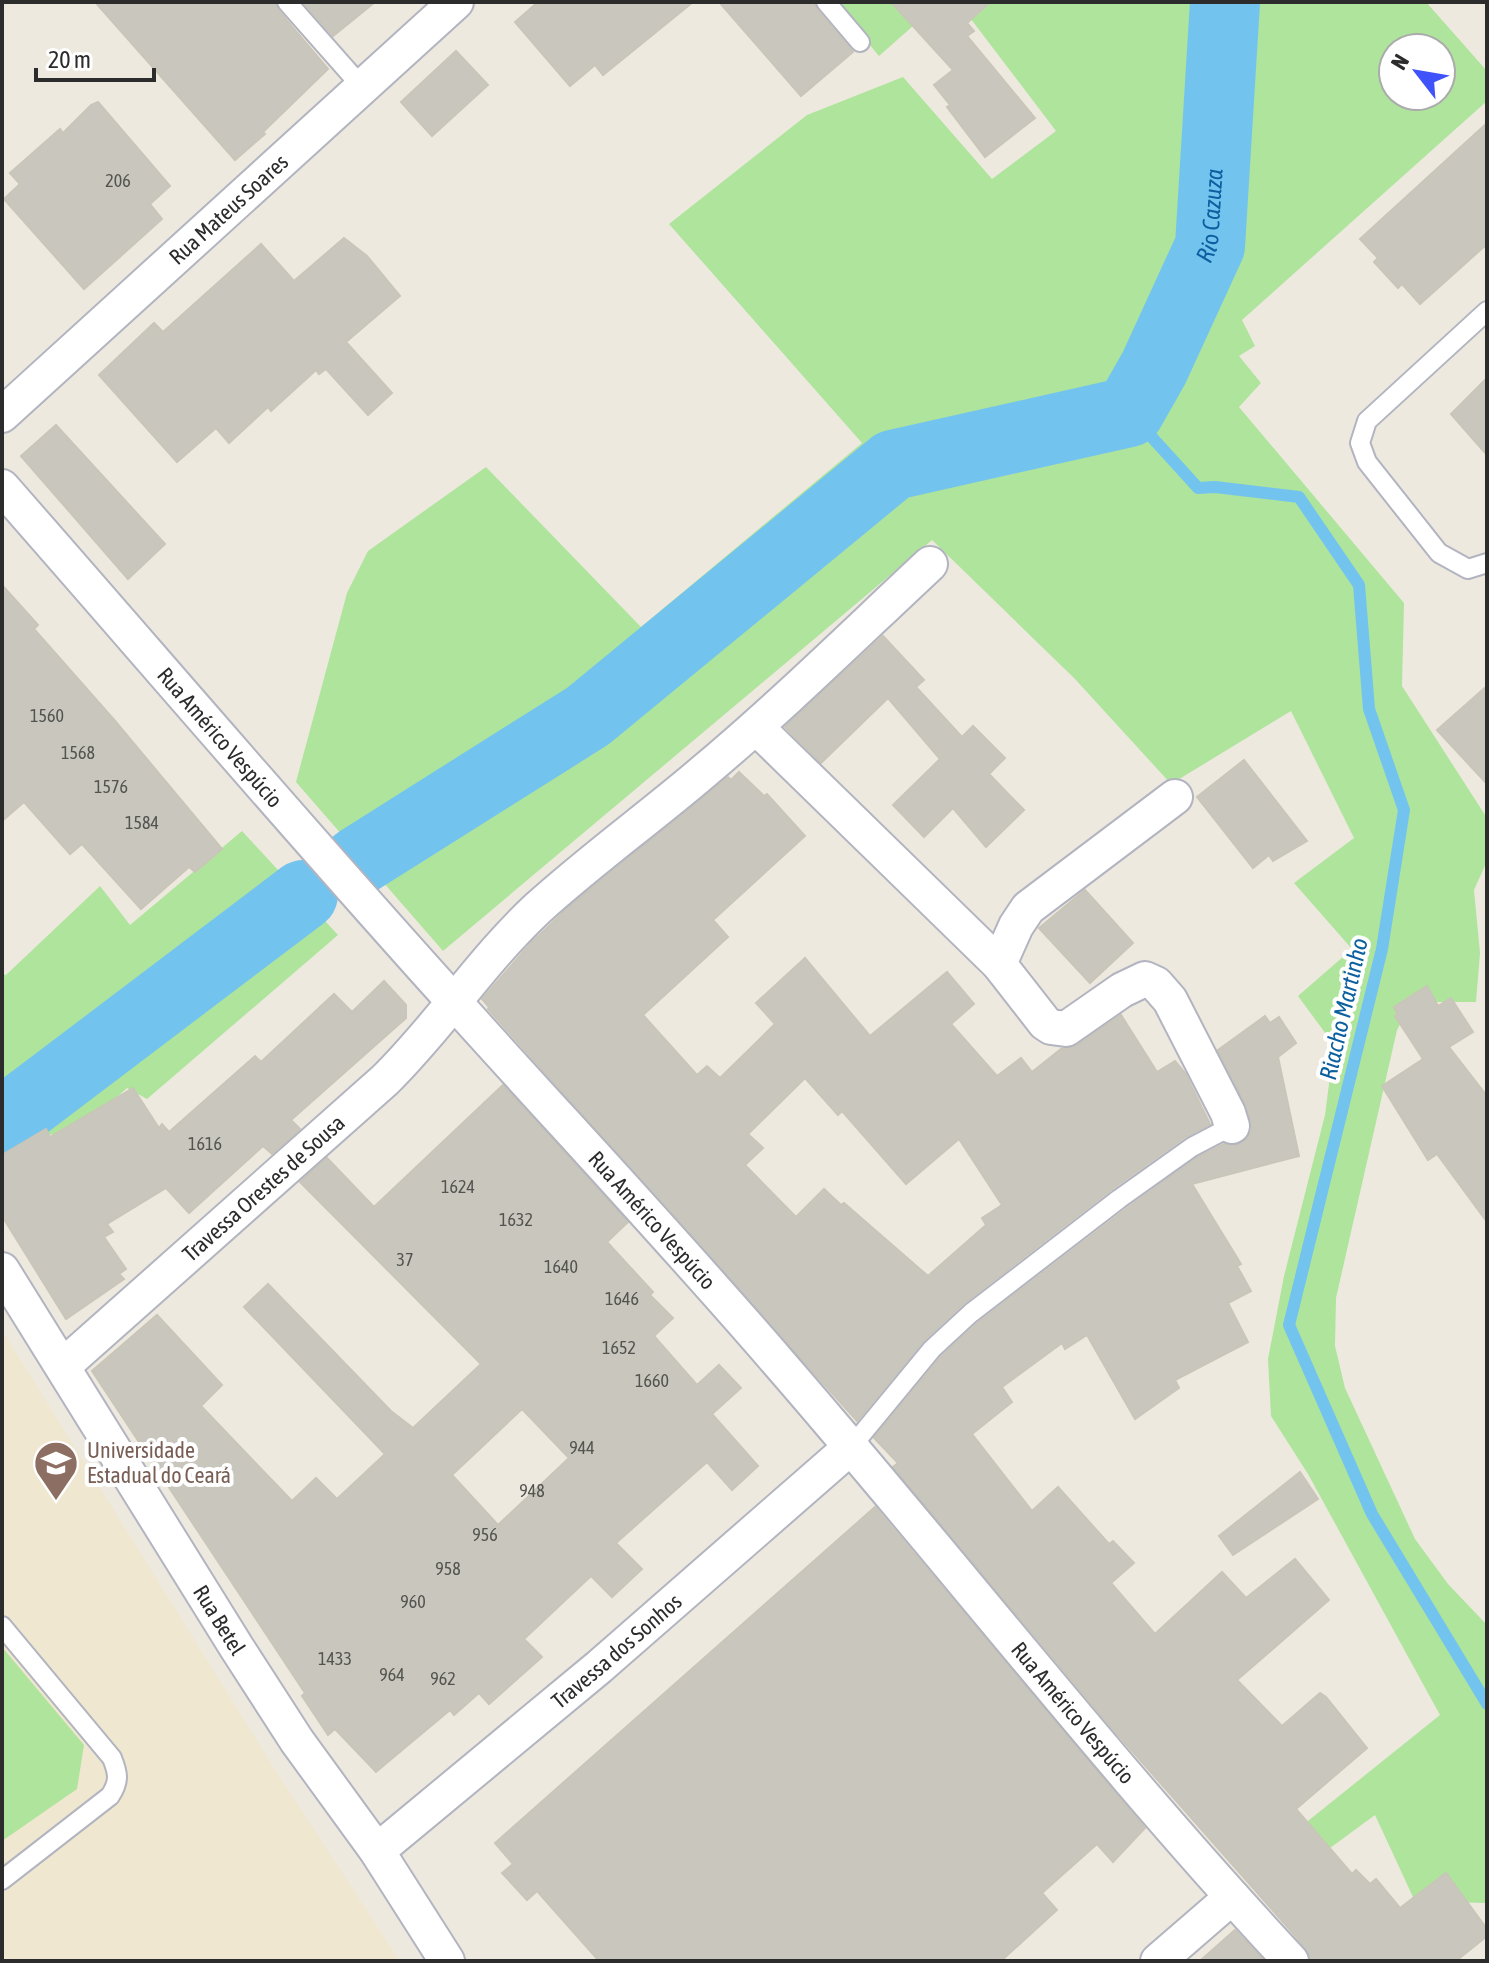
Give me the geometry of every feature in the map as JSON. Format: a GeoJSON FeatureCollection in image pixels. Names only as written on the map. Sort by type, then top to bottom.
{"type":"FeatureCollection","features":[{"type":"Feature","properties":{"kind":"street","name":"Rua Mateus Soares"},"geometry":{"type":"LineString","coordinates":[[2,415],[456,2]]}},
{"type":"Feature","properties":{"kind":"street","name":"Rua Américo Vespúcio"},"geometry":{"type":"LineString","coordinates":[[2,487],[454,1002],[676,1244],[852,1446],[1063,1702],[1291,1961]]}},
{"type":"Feature","properties":{"kind":"street","name":"Travessa Orestes de Sousa"},"geometry":{"type":"LineString","coordinates":[[63,1366],[385,1080],[427,1037],[487,960],[537,910],[612,843],[756,727],[930,564]]}},
{"type":"Feature","properties":{"kind":"street"},"geometry":{"type":"LineString","coordinates":[[756,727],[999,964],[1045,1023],[1066,1029],[1122,990],[1145,979],[1156,984],[1170,1000],[1232,1126]]}},
{"type":"Feature","properties":{"kind":"street"},"geometry":{"type":"LineString","coordinates":[[999,964],[1028,908],[1175,797]]}},
{"type":"Feature","properties":{"kind":"street","name":"Rua Betel"},"geometry":{"type":"LineString","coordinates":[[2,1270],[297,1741],[377,1851],[447,1961]]}},
{"type":"Feature","properties":{"kind":"street","name":"Travessa dos Sonhos"},"geometry":{"type":"LineString","coordinates":[[377,1851],[599,1667],[852,1446]]}},
{"type":"Feature","properties":{"kind":"street"},"geometry":{"type":"LineString","coordinates":[[1158,1961],[1232,1897]]}},
{"type":"Feature","properties":{"kind":"lane"},"geometry":{"type":"LineString","coordinates":[[287,2],[362,87]]}},
{"type":"Feature","properties":{"kind":"lane"},"geometry":{"type":"LineString","coordinates":[[826,2],[860,42]]}},
{"type":"Feature","properties":{"kind":"lane"},"geometry":{"type":"LineString","coordinates":[[1487,311],[1367,421],[1360,443],[1367,462],[1439,553],[1468,569],[1487,563]]}},
{"type":"Feature","properties":{"kind":"lane"},"geometry":{"type":"LineString","coordinates":[[852,1446],[932,1349],[971,1313],[1119,1199],[1192,1147],[1232,1126]]}},
{"type":"Feature","properties":{"kind":"lane"},"geometry":{"type":"LineString","coordinates":[[2,1626],[112,1758],[119,1775],[110,1796],[2,1880]]}},
{"type":"Feature","properties":{"kind":"shaded area","name":"Universidade Estadual do Ceará"},"geometry":{"type":"Polygon","coordinates":[[[2,1330],[279,1776],[400,1961],[2,1961],[2,1330]]]}},
{"type":"Feature","properties":{"kind":"green space"},"geometry":{"type":"Polygon","coordinates":[[[834,2],[940,2],[879,56],[834,2]]]}},
{"type":"Feature","properties":{"kind":"green space"},"geometry":{"type":"Polygon","coordinates":[[[958,2],[1426,2],[1453,32],[1377,32],[1377,112],[1457,112],[1457,37],[1487,71],[1487,101],[1242,320],[1255,346],[1239,356],[1261,383],[1239,407],[1404,603],[1402,686],[1487,818],[1487,861],[1474,890],[1480,953],[1476,1002],[1412,1002],[1397,1030],[1336,1298],[1335,1346],[1345,1388],[1415,1539],[1448,1584],[1487,1625],[1487,1903],[1413,1897],[1375,1815],[1311,1862],[1288,1837],[1440,1715],[1308,1474],[1271,1416],[1268,1359],[1284,1276],[1325,1115],[1334,1045],[1298,996],[1352,949],[1294,883],[1354,838],[1291,711],[1171,784],[1075,679],[932,540],[443,951],[296,782],[347,593],[368,551],[486,467],[641,627],[862,443],[669,224],[807,115],[903,77],[992,179],[1056,131],[958,2]]]}},
{"type":"Feature","properties":{"kind":"green space"},"geometry":{"type":"Polygon","coordinates":[[[242,831],[338,935],[147,1099],[127,1088],[74,1135],[34,1134],[2,1154],[2,974],[6,975],[100,886],[130,925],[242,831]]]}},
{"type":"Feature","properties":{"kind":"green space"},"geometry":{"type":"Polygon","coordinates":[[[2,1647],[84,1745],[77,1789],[2,1841],[2,1647]]]}},
{"type":"Feature","properties":{"kind":"building"},"geometry":{"type":"Polygon","coordinates":[[[95,2],[275,2],[278,10],[328,69],[235,160],[95,2]]]}},
{"type":"Feature","properties":{"kind":"building"},"geometry":{"type":"Polygon","coordinates":[[[303,2],[375,2],[333,36],[303,2]]]}},
{"type":"Feature","properties":{"kind":"building"},"geometry":{"type":"Polygon","coordinates":[[[538,2],[693,2],[603,75],[595,65],[570,86],[515,22],[538,2]]]}},
{"type":"Feature","properties":{"kind":"building"},"geometry":{"type":"Polygon","coordinates":[[[719,2],[814,2],[817,10],[853,52],[801,96],[719,2]]]}},
{"type":"Feature","properties":{"kind":"building"},"geometry":{"type":"Polygon","coordinates":[[[891,2],[990,2],[967,23],[974,31],[967,36],[1035,118],[985,157],[934,85],[953,70],[891,2]]]}},
{"type":"Feature","properties":{"kind":"building"},"geometry":{"type":"Polygon","coordinates":[[[456,51],[488,85],[432,136],[401,102],[456,51]]]}},
{"type":"Feature","properties":{"kind":"building"},"geometry":{"type":"Polygon","coordinates":[[[98,102],[170,186],[150,204],[162,219],[84,289],[4,199],[20,184],[10,173],[60,129],[63,133],[98,102]]]}},
{"type":"Feature","properties":{"kind":"building"},"geometry":{"type":"Polygon","coordinates":[[[1487,123],[1487,244],[1420,304],[1402,284],[1398,288],[1374,262],[1378,258],[1360,239],[1487,123]]]}},
{"type":"Feature","properties":{"kind":"building"},"geometry":{"type":"Polygon","coordinates":[[[344,238],[367,256],[400,296],[346,342],[392,393],[368,415],[326,369],[319,374],[316,370],[271,411],[268,407],[229,443],[216,428],[177,462],[99,375],[154,323],[163,332],[261,244],[294,281],[344,238]]]}},
{"type":"Feature","properties":{"kind":"building"},"geometry":{"type":"Polygon","coordinates":[[[1487,378],[1487,455],[1451,414],[1487,378]]]}},
{"type":"Feature","properties":{"kind":"building"},"geometry":{"type":"Polygon","coordinates":[[[56,425],[165,544],[128,579],[21,456],[56,425]]]}},
{"type":"Feature","properties":{"kind":"building"},"geometry":{"type":"Polygon","coordinates":[[[2,585],[38,625],[34,629],[222,849],[195,872],[189,867],[141,909],[82,844],[70,854],[24,802],[2,821],[2,585]]]}},
{"type":"Feature","properties":{"kind":"building"},"geometry":{"type":"Polygon","coordinates":[[[883,636],[924,680],[916,687],[962,737],[973,726],[1005,758],[989,774],[1024,810],[986,847],[953,808],[924,837],[893,805],[940,759],[888,698],[821,763],[785,727],[883,636]]]}},
{"type":"Feature","properties":{"kind":"building"},"geometry":{"type":"Polygon","coordinates":[[[1487,686],[1487,784],[1437,730],[1487,686]]]}},
{"type":"Feature","properties":{"kind":"building"},"geometry":{"type":"Polygon","coordinates":[[[1244,760],[1307,841],[1273,861],[1269,855],[1253,868],[1197,797],[1244,760]]]}},
{"type":"Feature","properties":{"kind":"building"},"geometry":{"type":"Polygon","coordinates":[[[739,772],[764,796],[767,794],[805,836],[713,920],[728,937],[643,1015],[697,1075],[707,1066],[720,1078],[775,1024],[756,1003],[805,958],[870,1036],[947,972],[974,1004],[951,1024],[997,1076],[1021,1058],[1032,1072],[1061,1049],[1077,1045],[1121,1015],[1157,1072],[1175,1061],[1185,1073],[1210,1124],[1185,1137],[1112,1189],[963,1304],[923,1341],[857,1421],[482,999],[532,942],[571,905],[728,777],[731,780],[739,772]],[[805,1078],[748,1134],[763,1148],[745,1165],[796,1217],[824,1189],[928,1276],[986,1225],[982,1218],[1002,1205],[959,1139],[906,1184],[842,1111],[838,1115],[805,1078]]]}},
{"type":"Feature","properties":{"kind":"building"},"geometry":{"type":"Polygon","coordinates":[[[1085,890],[1133,943],[1090,983],[1039,928],[1085,890]]]}},
{"type":"Feature","properties":{"kind":"building"},"geometry":{"type":"Polygon","coordinates":[[[384,981],[406,1005],[406,1018],[291,1120],[300,1129],[272,1154],[263,1146],[189,1213],[166,1188],[107,1224],[113,1232],[104,1237],[126,1269],[119,1274],[124,1279],[66,1319],[2,1216],[2,1155],[46,1129],[50,1137],[133,1088],[159,1128],[162,1124],[169,1132],[255,1056],[261,1062],[334,994],[352,1012],[384,981]]]}},
{"type":"Feature","properties":{"kind":"building"},"geometry":{"type":"Polygon","coordinates":[[[1427,986],[1438,1006],[1451,998],[1473,1032],[1449,1047],[1487,1096],[1487,1222],[1437,1154],[1428,1160],[1382,1086],[1423,1059],[1395,1016],[1398,1015],[1394,1007],[1427,986]]]}},
{"type":"Feature","properties":{"kind":"building"},"geometry":{"type":"Polygon","coordinates":[[[1265,1016],[1270,1023],[1279,1017],[1296,1043],[1278,1057],[1299,1156],[1192,1184],[1241,1264],[1237,1266],[1251,1291],[1228,1303],[1248,1342],[1175,1380],[1179,1388],[1135,1419],[1087,1335],[1065,1349],[1062,1343],[1002,1387],[1012,1402],[972,1434],[1032,1511],[1058,1487],[1109,1544],[1113,1541],[1134,1563],[1111,1583],[1155,1634],[1222,1572],[1246,1598],[1295,1559],[1329,1600],[1237,1680],[1282,1726],[1320,1693],[1367,1748],[1296,1809],[1352,1874],[1356,1870],[1370,1884],[1376,1879],[1400,1908],[1446,1873],[1487,1929],[1487,1936],[1456,1961],[1310,1961],[1306,1948],[1111,1727],[893,1467],[898,1463],[874,1438],[941,1357],[979,1322],[1198,1157],[1224,1144],[1237,1145],[1247,1139],[1252,1130],[1247,1107],[1218,1050],[1265,1016]]]}},
{"type":"Feature","properties":{"kind":"building"},"geometry":{"type":"Polygon","coordinates":[[[503,1085],[628,1222],[607,1242],[673,1318],[654,1336],[697,1385],[719,1365],[741,1388],[712,1414],[758,1466],[732,1490],[707,1462],[616,1543],[642,1569],[612,1597],[591,1576],[524,1639],[542,1657],[489,1704],[479,1693],[454,1715],[450,1710],[376,1772],[335,1729],[328,1735],[302,1696],[305,1693],[92,1371],[157,1315],[222,1385],[201,1406],[292,1501],[316,1478],[337,1499],[385,1454],[244,1307],[268,1284],[391,1411],[413,1428],[481,1364],[300,1182],[327,1158],[374,1207],[503,1085]],[[522,1409],[452,1475],[498,1525],[569,1458],[522,1409]]]}},
{"type":"Feature","properties":{"kind":"building"},"geometry":{"type":"Polygon","coordinates":[[[1300,1472],[1318,1499],[1233,1555],[1219,1536],[1300,1472]]]}},
{"type":"Feature","properties":{"kind":"building"},"geometry":{"type":"Polygon","coordinates":[[[875,1507],[1145,1828],[1113,1862],[1097,1844],[1042,1893],[1057,1910],[1001,1961],[599,1961],[537,1891],[527,1900],[502,1873],[513,1864],[495,1843],[875,1507]]]}},
{"type":"Feature","properties":{"kind":"building"},"geometry":{"type":"Polygon","coordinates":[[[1235,1930],[1264,1961],[1200,1961],[1235,1930]]]}},
{"type":"Feature","properties":{"kind":"waterway","name":"Rio Cazuza"},"geometry":{"type":"LineString","coordinates":[[358,861],[588,716],[893,465],[1129,412],[1154,368],[1210,246],[1225,2]]}},
{"type":"Feature","properties":{"kind":"waterway","name":"Riacho Martinho"},"geometry":{"type":"LineString","coordinates":[[1129,412],[1198,488],[1215,487],[1299,497],[1359,585],[1369,709],[1404,810],[1382,949],[1289,1325],[1372,1514],[1487,1704]]}},
{"type":"Feature","properties":{"kind":"waterway"},"geometry":{"type":"LineString","coordinates":[[2,1123],[303,895]]}},
{"type":"Feature","properties":{"kind":"place","name":"Universidade Estadual do Ceará"},"geometry":{"type":"Point","coordinates":[56,1502]}}]}
